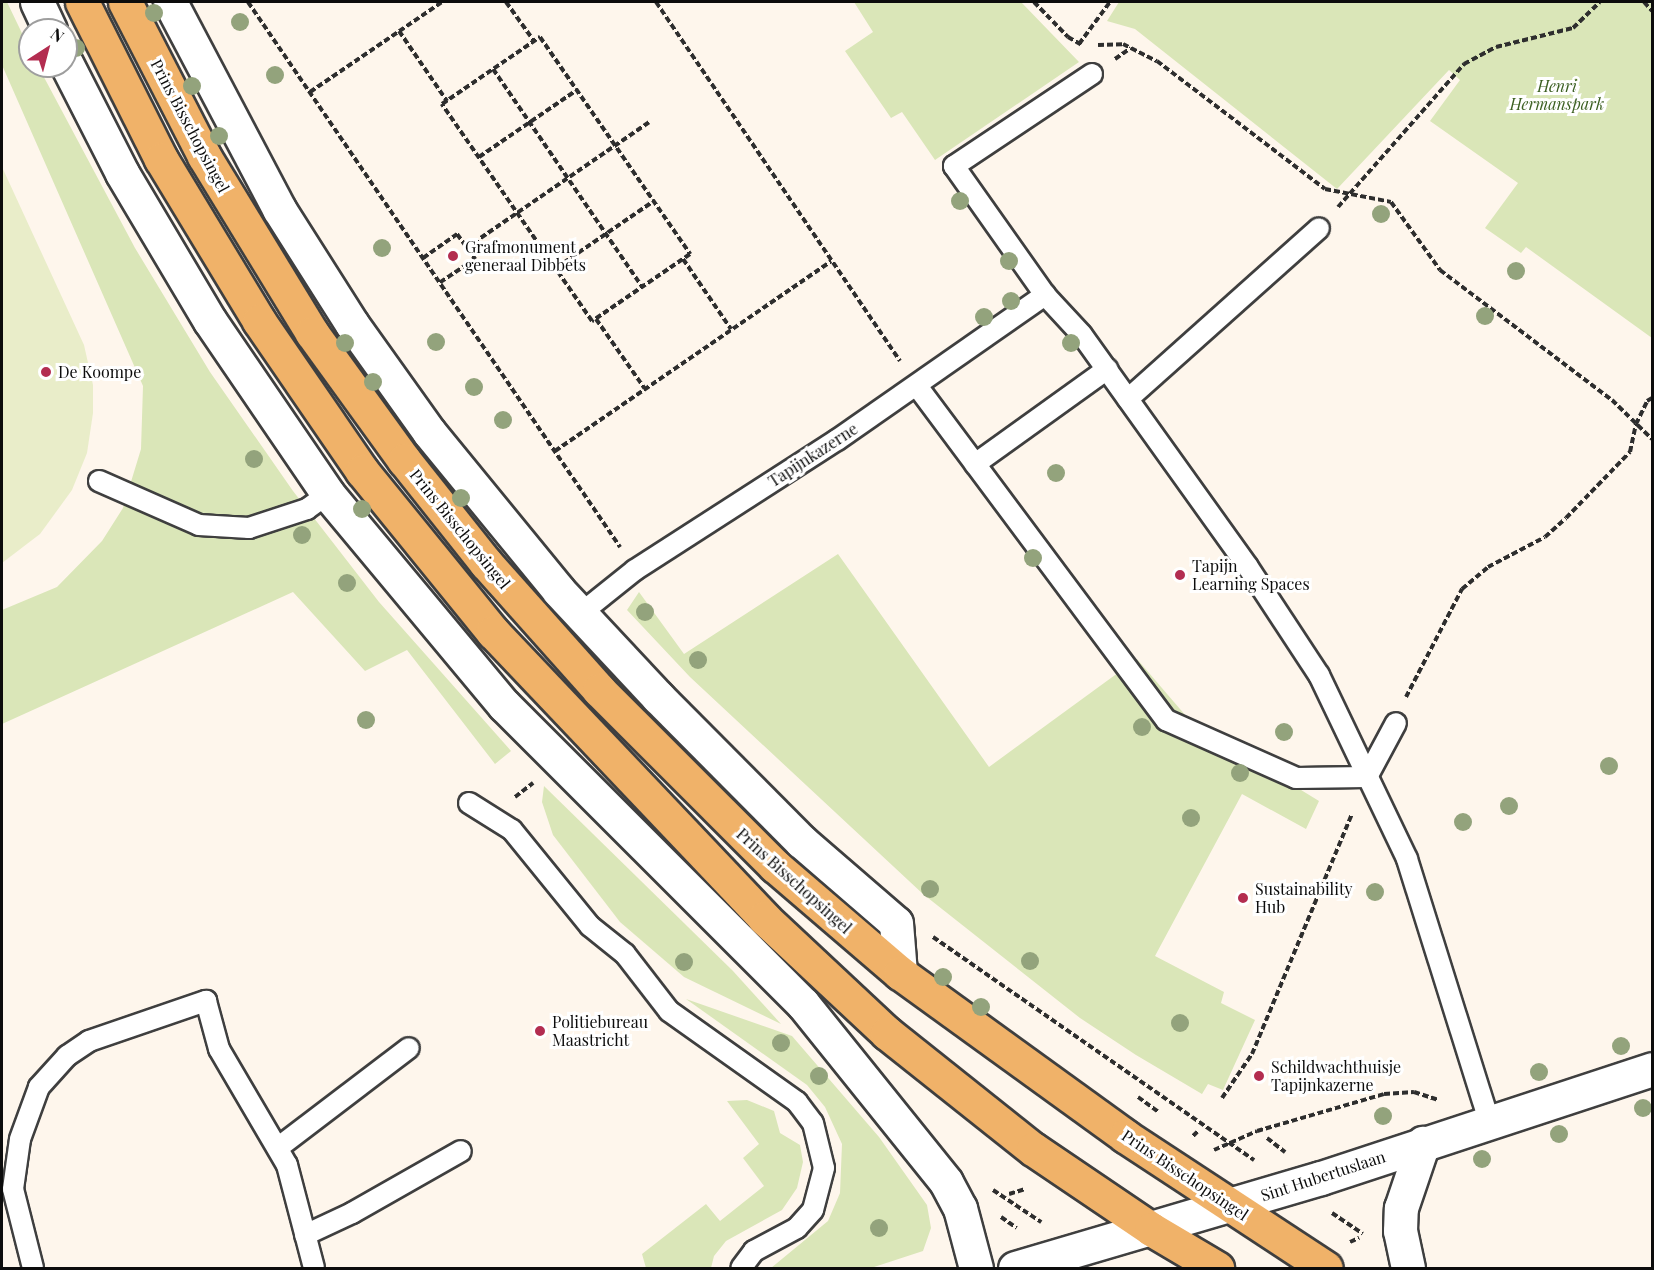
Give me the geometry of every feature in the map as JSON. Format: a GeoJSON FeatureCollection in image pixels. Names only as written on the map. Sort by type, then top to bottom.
{"type":"FeatureCollection","features":[{"type":"Feature","properties":{"kind":"main road"},"geometry":{"type":"LineString","coordinates":[[82,2],[161,159],[209,243],[362,471],[493,632],[764,918],[918,1060],[1033,1149],[1151,1229],[1217,1269]]}},
{"type":"Feature","properties":{"kind":"main road","name":"Prins Bisschopsingel"},"geometry":{"type":"LineString","coordinates":[[125,2],[204,156],[260,252],[404,460],[553,640],[652,745],[775,866],[900,973],[988,1040],[1326,1269]]}},
{"type":"Feature","properties":{"kind":"street"},"geometry":{"type":"LineString","coordinates":[[37,2],[44,18]]}},
{"type":"Feature","properties":{"kind":"street"},"geometry":{"type":"LineString","coordinates":[[170,2],[252,163],[352,324],[429,432],[580,614],[730,771],[801,841],[896,922],[900,973]]}},
{"type":"Feature","properties":{"kind":"street"},"geometry":{"type":"LineString","coordinates":[[74,78],[122,173],[198,301],[328,494],[450,644],[557,762],[774,974],[946,1182],[960,1208],[976,1269]]}},
{"type":"Feature","properties":{"kind":"street"},"geometry":{"type":"LineString","coordinates":[[764,918],[774,974]]}},
{"type":"Feature","properties":{"kind":"street","name":"Sint Hubertuslaan"},"geometry":{"type":"LineString","coordinates":[[1015,1269],[1230,1206],[1653,1070]]}},
{"type":"Feature","properties":{"kind":"street"},"geometry":{"type":"LineString","coordinates":[[1408,1269],[1400,1232],[1401,1208],[1423,1143]]}},
{"type":"Feature","properties":{"kind":"lane"},"geometry":{"type":"LineString","coordinates":[[1092,74],[954,166],[1045,295],[1082,335],[1107,369],[1248,567],[1319,675],[1407,860],[1489,1121]]}},
{"type":"Feature","properties":{"kind":"lane"},"geometry":{"type":"LineString","coordinates":[[1128,399],[1319,228]]}},
{"type":"Feature","properties":{"kind":"lane","name":"Tapijnkazerne"},"geometry":{"type":"LineString","coordinates":[[580,614],[635,570],[917,386],[1045,295]]}},
{"type":"Feature","properties":{"kind":"lane"},"geometry":{"type":"LineString","coordinates":[[975,464],[1107,369]]}},
{"type":"Feature","properties":{"kind":"lane"},"geometry":{"type":"LineString","coordinates":[[917,386],[1166,720],[1296,778],[1367,777]]}},
{"type":"Feature","properties":{"kind":"lane"},"geometry":{"type":"LineString","coordinates":[[99,481],[199,525],[249,528],[307,509],[328,494]]}},
{"type":"Feature","properties":{"kind":"lane"},"geometry":{"type":"LineString","coordinates":[[1367,777],[1396,723]]}},
{"type":"Feature","properties":{"kind":"lane"},"geometry":{"type":"LineString","coordinates":[[469,803],[512,830],[599,936],[625,954],[669,1011],[797,1102],[813,1123],[824,1168],[813,1210],[797,1227],[754,1251],[741,1269]]}},
{"type":"Feature","properties":{"kind":"lane"},"geometry":{"type":"LineString","coordinates":[[33,1269],[13,1189],[20,1139],[39,1087],[67,1056],[88,1041],[206,1000],[219,1049],[279,1147],[314,1269]]}},
{"type":"Feature","properties":{"kind":"lane"},"geometry":{"type":"LineString","coordinates":[[279,1147],[409,1048]]}},
{"type":"Feature","properties":{"kind":"lane"},"geometry":{"type":"LineString","coordinates":[[305,1235],[352,1213],[461,1151]]}},
{"type":"Feature","properties":{"kind":"path"},"geometry":{"type":"LineString","coordinates":[[248,2],[635,570]]}},
{"type":"Feature","properties":{"kind":"path"},"geometry":{"type":"LineString","coordinates":[[310,92],[442,2]]}},
{"type":"Feature","properties":{"kind":"path"},"geometry":{"type":"LineString","coordinates":[[506,2],[534,41]]}},
{"type":"Feature","properties":{"kind":"path"},"geometry":{"type":"LineString","coordinates":[[656,2],[917,386]]}},
{"type":"Feature","properties":{"kind":"path"},"geometry":{"type":"LineString","coordinates":[[1034,2],[1079,44],[1124,44],[1146,55],[1317,184],[1349,194],[1377,196],[1396,206],[1440,270],[1612,400],[1653,439]]}},
{"type":"Feature","properties":{"kind":"path"},"geometry":{"type":"LineString","coordinates":[[1079,44],[1110,2]]}},
{"type":"Feature","properties":{"kind":"path"},"geometry":{"type":"LineString","coordinates":[[1349,194],[1464,64],[1496,46],[1573,28],[1600,2]]}},
{"type":"Feature","properties":{"kind":"path"},"geometry":{"type":"LineString","coordinates":[[1644,2],[1653,11]]}},
{"type":"Feature","properties":{"kind":"path"},"geometry":{"type":"LineString","coordinates":[[399,31],[447,101]]}},
{"type":"Feature","properties":{"kind":"path"},"geometry":{"type":"LineString","coordinates":[[540,37],[690,254],[592,321],[442,104],[493,69],[540,37]]}},
{"type":"Feature","properties":{"kind":"path"},"geometry":{"type":"LineString","coordinates":[[493,69],[642,287]]}},
{"type":"Feature","properties":{"kind":"path"},"geometry":{"type":"LineString","coordinates":[[479,157],[577,90]]}},
{"type":"Feature","properties":{"kind":"path"},"geometry":{"type":"LineString","coordinates":[[466,248],[649,122]]}},
{"type":"Feature","properties":{"kind":"path"},"geometry":{"type":"LineString","coordinates":[[556,268],[654,201]]}},
{"type":"Feature","properties":{"kind":"path"},"geometry":{"type":"LineString","coordinates":[[423,258],[457,234],[475,259],[440,283]]}},
{"type":"Feature","properties":{"kind":"path"},"geometry":{"type":"LineString","coordinates":[[683,259],[731,329]]}},
{"type":"Feature","properties":{"kind":"path"},"geometry":{"type":"LineString","coordinates":[[555,451],[831,261]]}},
{"type":"Feature","properties":{"kind":"path"},"geometry":{"type":"LineString","coordinates":[[596,319],[645,389]]}},
{"type":"Feature","properties":{"kind":"path"},"geometry":{"type":"LineString","coordinates":[[1396,723],[1415,677],[1462,589],[1488,567],[1545,537],[1562,522],[1630,452],[1636,424],[1647,401],[1653,398]]}},
{"type":"Feature","properties":{"kind":"path"},"geometry":{"type":"LineString","coordinates":[[492,817],[557,762]]}},
{"type":"Feature","properties":{"kind":"path"},"geometry":{"type":"LineString","coordinates":[[1222,1098],[1251,1054],[1367,777]]}},
{"type":"Feature","properties":{"kind":"path"},"geometry":{"type":"LineString","coordinates":[[937,938],[1265,1167]]}},
{"type":"Feature","properties":{"kind":"path"},"geometry":{"type":"LineString","coordinates":[[1228,1142],[1369,1098],[1414,1092]]}},
{"type":"Feature","properties":{"kind":"path"},"geometry":{"type":"LineString","coordinates":[[1267,1138],[1295,1159]]}},
{"type":"Feature","properties":{"kind":"path"},"geometry":{"type":"LineString","coordinates":[[1009,1194],[1029,1188]]}},
{"type":"Feature","properties":{"kind":"green space"},"geometry":{"type":"Polygon","coordinates":[[[2,2],[7,2],[18,25],[18,78],[44,78],[135,248],[210,372],[293,491],[379,602],[511,751],[495,764],[407,650],[365,671],[293,592],[2,724],[2,610],[57,587],[102,541],[123,508],[141,449],[143,386],[2,65],[2,2]]]}},
{"type":"Feature","properties":{"kind":"green space"},"geometry":{"type":"Polygon","coordinates":[[[854,2],[1021,2],[1079,62],[935,160],[902,112],[891,118],[845,51],[873,32],[854,2]]]}},
{"type":"Feature","properties":{"kind":"green space","name":"Henri Hermanspark"},"geometry":{"type":"Polygon","coordinates":[[[1119,2],[1652,2],[1652,338],[1526,247],[1521,253],[1485,228],[1518,183],[1430,121],[1460,80],[1449,70],[1337,189],[1135,29],[1107,21],[1119,2]]]}},
{"type":"Feature","properties":{"kind":"green space","name":"De Koompe"},"geometry":{"type":"Polygon","coordinates":[[[2,167],[84,345],[93,385],[93,413],[87,453],[72,490],[40,534],[2,563],[2,167]]]}},
{"type":"Feature","properties":{"kind":"green space"},"geometry":{"type":"Polygon","coordinates":[[[838,554],[989,767],[1137,659],[1192,723],[1319,801],[1306,829],[1242,794],[1155,956],[1224,992],[1221,1003],[1255,1020],[1223,1090],[1208,1084],[1202,1094],[1136,1055],[1080,1018],[923,894],[690,677],[627,610],[639,592],[684,654],[838,554]]]}},
{"type":"Feature","properties":{"kind":"green space"},"geometry":{"type":"Polygon","coordinates":[[[544,786],[733,971],[781,1024],[684,977],[620,922],[553,835],[542,802],[544,786]]]}},
{"type":"Feature","properties":{"kind":"green space"},"geometry":{"type":"Polygon","coordinates":[[[686,999],[792,1036],[879,1137],[927,1205],[931,1228],[923,1251],[871,1268],[771,1268],[828,1221],[840,1193],[842,1144],[825,1107],[807,1085],[686,999]]]}},
{"type":"Feature","properties":{"kind":"green space"},"geometry":{"type":"Polygon","coordinates":[[[747,1100],[774,1111],[780,1133],[800,1145],[803,1162],[797,1188],[782,1210],[726,1241],[714,1256],[711,1268],[646,1268],[642,1254],[706,1204],[720,1221],[764,1186],[743,1158],[759,1144],[727,1101],[747,1100]]]}},
{"type":"Feature","properties":{"kind":"place","name":"Grafmonument generaal Dibbets"},"geometry":{"type":"Point","coordinates":[453,256]}},
{"type":"Feature","properties":{"kind":"place","name":"De Koompe"},"geometry":{"type":"Point","coordinates":[46,372]}},
{"type":"Feature","properties":{"kind":"place","name":"Tapijn Learning Spaces"},"geometry":{"type":"Point","coordinates":[1180,575]}},
{"type":"Feature","properties":{"kind":"place","name":"Sustainability Hub"},"geometry":{"type":"Point","coordinates":[1243,898]}},
{"type":"Feature","properties":{"kind":"place","name":"Politiebureau Maastricht"},"geometry":{"type":"Point","coordinates":[540,1031]}},
{"type":"Feature","properties":{"kind":"place","name":"Schildwachthuisje Tapijnkazerne"},"geometry":{"type":"Point","coordinates":[1259,1076]}}]}
